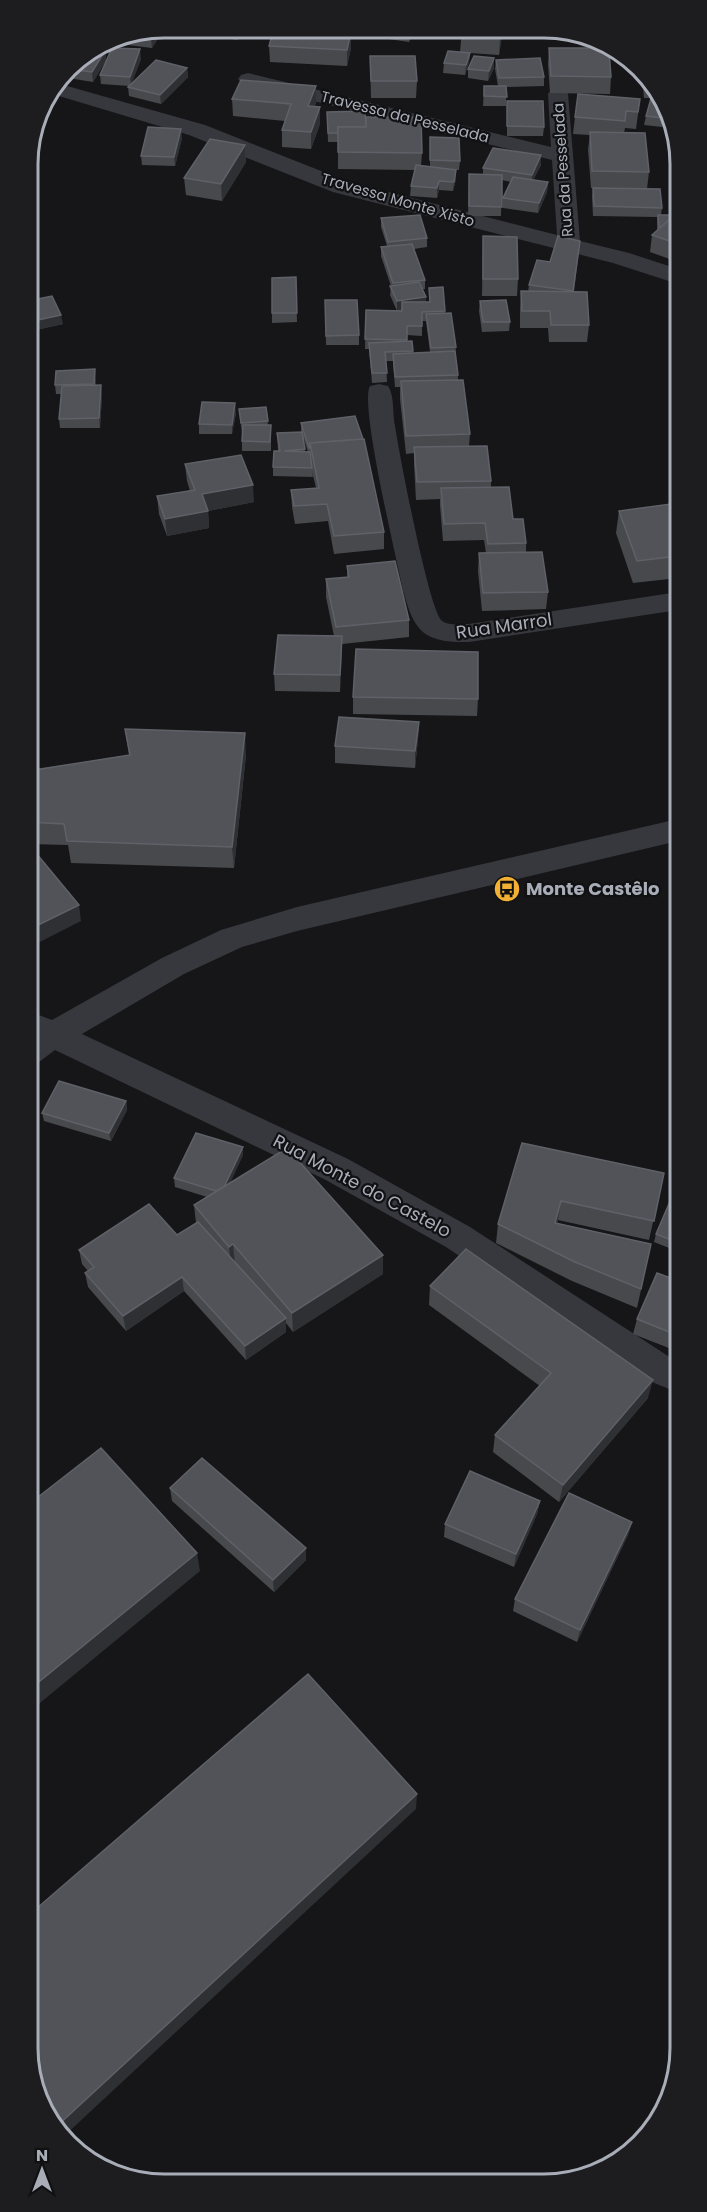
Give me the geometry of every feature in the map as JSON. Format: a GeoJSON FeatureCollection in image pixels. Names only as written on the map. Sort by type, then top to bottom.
{"type":"FeatureCollection","features":[{"type":"Feature","properties":{"kind":"street","name":"Travessa da Pesselada"},"geometry":{"type":"LineString","coordinates":[[248,79],[562,156]]}},
{"type":"Feature","properties":{"kind":"street","name":"Travessa Monte Xisto"},"geometry":{"type":"LineString","coordinates":[[62,90],[197,130],[341,187],[621,258],[670,275]]}},
{"type":"Feature","properties":{"kind":"street","name":"Rua da Pesselada"},"geometry":{"type":"LineString","coordinates":[[558,94],[569,246]]}},
{"type":"Feature","properties":{"kind":"street","name":"Rua Marrol"},"geometry":{"type":"LineString","coordinates":[[380,391],[382,425],[414,579],[423,616],[431,629],[445,634],[469,633],[670,602]]}},
{"type":"Feature","properties":{"kind":"street"},"geometry":{"type":"LineString","coordinates":[[38,1036],[232,938],[297,919],[670,832]]}},
{"type":"Feature","properties":{"kind":"street","name":"Rua Monte do Castelo"},"geometry":{"type":"LineString","coordinates":[[38,1037],[346,1174],[458,1236],[655,1367],[669,1373]]}},
{"type":"Feature","properties":{"kind":"building"},"geometry":{"type":"Polygon","coordinates":[[[271,38],[350,38],[347,50],[269,46],[271,38]]]}},
{"type":"Feature","properties":{"kind":"building"},"geometry":{"type":"Polygon","coordinates":[[[549,48],[593,48],[609,57],[611,77],[551,76],[549,48]]]}},
{"type":"Feature","properties":{"kind":"building"},"geometry":{"type":"Polygon","coordinates":[[[111,49],[140,49],[130,77],[100,75],[111,49]]]}},
{"type":"Feature","properties":{"kind":"building"},"geometry":{"type":"Polygon","coordinates":[[[448,51],[470,53],[466,65],[444,63],[448,51]]]}},
{"type":"Feature","properties":{"kind":"building"},"geometry":{"type":"Polygon","coordinates":[[[104,53],[92,72],[80,70],[104,53]]]}},
{"type":"Feature","properties":{"kind":"building"},"geometry":{"type":"Polygon","coordinates":[[[370,56],[415,56],[417,81],[371,81],[370,56]]]}},
{"type":"Feature","properties":{"kind":"building"},"geometry":{"type":"Polygon","coordinates":[[[474,56],[494,58],[489,71],[468,69],[474,56]]]}},
{"type":"Feature","properties":{"kind":"building"},"geometry":{"type":"Polygon","coordinates":[[[540,58],[544,77],[499,78],[496,60],[540,58]]]}},
{"type":"Feature","properties":{"kind":"building"},"geometry":{"type":"Polygon","coordinates":[[[156,60],[187,68],[160,95],[128,87],[156,60]]]}},
{"type":"Feature","properties":{"kind":"building"},"geometry":{"type":"Polygon","coordinates":[[[241,80],[316,86],[308,106],[320,107],[311,132],[282,130],[291,104],[232,99],[241,80]]]}},
{"type":"Feature","properties":{"kind":"building"},"geometry":{"type":"Polygon","coordinates":[[[484,86],[506,86],[507,97],[484,96],[484,86]]]}},
{"type":"Feature","properties":{"kind":"building"},"geometry":{"type":"Polygon","coordinates":[[[578,94],[640,99],[638,112],[626,111],[625,121],[575,117],[578,94]]]}},
{"type":"Feature","properties":{"kind":"building"},"geometry":{"type":"Polygon","coordinates":[[[651,98],[661,118],[646,116],[651,98]]]}},
{"type":"Feature","properties":{"kind":"building"},"geometry":{"type":"Polygon","coordinates":[[[507,101],[543,101],[544,127],[507,126],[507,101]]]}},
{"type":"Feature","properties":{"kind":"building"},"geometry":{"type":"Polygon","coordinates":[[[365,111],[366,127],[338,127],[338,133],[328,133],[327,112],[365,111]]]}},
{"type":"Feature","properties":{"kind":"building"},"geometry":{"type":"Polygon","coordinates":[[[366,117],[421,117],[422,153],[338,152],[338,127],[366,127],[366,117]]]}},
{"type":"Feature","properties":{"kind":"building"},"geometry":{"type":"Polygon","coordinates":[[[148,127],[181,129],[174,157],[141,156],[148,127]]]}},
{"type":"Feature","properties":{"kind":"building"},"geometry":{"type":"Polygon","coordinates":[[[590,132],[645,133],[649,172],[592,171],[590,132]]]}},
{"type":"Feature","properties":{"kind":"building"},"geometry":{"type":"Polygon","coordinates":[[[430,137],[459,138],[460,161],[430,160],[430,137]]]}},
{"type":"Feature","properties":{"kind":"building"},"geometry":{"type":"Polygon","coordinates":[[[210,139],[245,145],[221,184],[184,178],[210,139]]]}},
{"type":"Feature","properties":{"kind":"building"},"geometry":{"type":"Polygon","coordinates":[[[493,148],[541,155],[532,175],[483,168],[493,148]]]}},
{"type":"Feature","properties":{"kind":"building"},"geometry":{"type":"Polygon","coordinates":[[[416,165],[456,170],[454,182],[439,181],[437,188],[411,186],[416,165]]]}},
{"type":"Feature","properties":{"kind":"building"},"geometry":{"type":"Polygon","coordinates":[[[469,174],[502,175],[502,207],[469,206],[469,174]]]}},
{"type":"Feature","properties":{"kind":"building"},"geometry":{"type":"Polygon","coordinates":[[[513,177],[548,182],[539,203],[503,198],[513,177]]]}},
{"type":"Feature","properties":{"kind":"building"},"geometry":{"type":"Polygon","coordinates":[[[593,188],[660,189],[662,208],[594,206],[593,188]]]}},
{"type":"Feature","properties":{"kind":"building"},"geometry":{"type":"Polygon","coordinates":[[[420,215],[427,238],[388,242],[381,218],[420,215]]]}},
{"type":"Feature","properties":{"kind":"building"},"geometry":{"type":"Polygon","coordinates":[[[658,215],[670,215],[670,219],[659,229],[658,215]]]}},
{"type":"Feature","properties":{"kind":"building"},"geometry":{"type":"Polygon","coordinates":[[[670,219],[670,241],[652,235],[670,219]]]}},
{"type":"Feature","properties":{"kind":"building"},"geometry":{"type":"Polygon","coordinates":[[[483,236],[517,237],[518,279],[483,279],[483,236]]]}},
{"type":"Feature","properties":{"kind":"building"},"geometry":{"type":"Polygon","coordinates":[[[558,236],[580,241],[573,291],[529,285],[537,260],[550,262],[558,236]]]}},
{"type":"Feature","properties":{"kind":"building"},"geometry":{"type":"Polygon","coordinates":[[[412,244],[425,280],[393,283],[381,247],[412,244]]]}},
{"type":"Feature","properties":{"kind":"building"},"geometry":{"type":"Polygon","coordinates":[[[296,277],[297,313],[272,313],[272,278],[296,277]]]}},
{"type":"Feature","properties":{"kind":"building"},"geometry":{"type":"Polygon","coordinates":[[[419,282],[426,297],[397,301],[390,286],[419,282]]]}},
{"type":"Feature","properties":{"kind":"building"},"geometry":{"type":"Polygon","coordinates":[[[443,287],[445,311],[422,312],[422,326],[407,326],[407,340],[365,339],[366,310],[402,311],[402,302],[430,302],[429,288],[443,287]]]}},
{"type":"Feature","properties":{"kind":"building"},"geometry":{"type":"Polygon","coordinates":[[[521,291],[587,292],[589,325],[551,325],[550,311],[522,311],[521,291]]]}},
{"type":"Feature","properties":{"kind":"building"},"geometry":{"type":"Polygon","coordinates":[[[52,296],[61,315],[38,320],[38,299],[52,296]]]}},
{"type":"Feature","properties":{"kind":"building"},"geometry":{"type":"Polygon","coordinates":[[[325,300],[357,300],[359,335],[326,336],[325,300]]]}},
{"type":"Feature","properties":{"kind":"building"},"geometry":{"type":"Polygon","coordinates":[[[506,300],[510,322],[483,322],[480,301],[506,300]]]}},
{"type":"Feature","properties":{"kind":"building"},"geometry":{"type":"Polygon","coordinates":[[[451,313],[456,347],[431,348],[426,314],[451,313]]]}},
{"type":"Feature","properties":{"kind":"building"},"geometry":{"type":"Polygon","coordinates":[[[412,341],[413,351],[385,352],[387,373],[372,373],[369,343],[412,341]]]}},
{"type":"Feature","properties":{"kind":"building"},"geometry":{"type":"Polygon","coordinates":[[[455,351],[458,375],[395,377],[393,354],[455,351]]]}},
{"type":"Feature","properties":{"kind":"building"},"geometry":{"type":"Polygon","coordinates":[[[95,369],[94,384],[55,385],[56,371],[95,369]]]}},
{"type":"Feature","properties":{"kind":"building"},"geometry":{"type":"Polygon","coordinates":[[[463,380],[470,434],[406,436],[401,381],[463,380]]]}},
{"type":"Feature","properties":{"kind":"building"},"geometry":{"type":"Polygon","coordinates":[[[101,385],[99,418],[59,419],[62,386],[101,385]]]}},
{"type":"Feature","properties":{"kind":"building"},"geometry":{"type":"Polygon","coordinates":[[[202,402],[235,403],[232,425],[199,424],[202,402]]]}},
{"type":"Feature","properties":{"kind":"building"},"geometry":{"type":"Polygon","coordinates":[[[266,407],[268,421],[241,423],[239,409],[266,407]]]}},
{"type":"Feature","properties":{"kind":"building"},"geometry":{"type":"Polygon","coordinates":[[[355,416],[363,439],[310,443],[309,448],[301,423],[355,416]]]}},
{"type":"Feature","properties":{"kind":"building"},"geometry":{"type":"Polygon","coordinates":[[[243,425],[271,425],[270,442],[242,441],[243,425]]]}},
{"type":"Feature","properties":{"kind":"building"},"geometry":{"type":"Polygon","coordinates":[[[302,432],[305,449],[284,451],[310,452],[312,468],[273,467],[274,451],[280,451],[277,433],[302,432]]]}},
{"type":"Feature","properties":{"kind":"building"},"geometry":{"type":"Polygon","coordinates":[[[364,439],[384,532],[334,536],[327,504],[294,506],[291,490],[319,488],[310,443],[364,439]]]}},
{"type":"Feature","properties":{"kind":"building"},"geometry":{"type":"Polygon","coordinates":[[[487,446],[491,481],[417,482],[414,447],[487,446]]]}},
{"type":"Feature","properties":{"kind":"building"},"geometry":{"type":"Polygon","coordinates":[[[241,455],[253,485],[202,494],[208,511],[165,519],[157,496],[195,490],[185,464],[241,455]]]}},
{"type":"Feature","properties":{"kind":"building"},"geometry":{"type":"Polygon","coordinates":[[[509,487],[513,519],[523,519],[526,543],[488,544],[485,523],[444,524],[441,488],[509,487]]]}},
{"type":"Feature","properties":{"kind":"building"},"geometry":{"type":"Polygon","coordinates":[[[670,504],[670,557],[637,561],[619,511],[670,504]]]}},
{"type":"Feature","properties":{"kind":"building"},"geometry":{"type":"Polygon","coordinates":[[[542,552],[548,592],[483,593],[479,553],[542,552]]]}},
{"type":"Feature","properties":{"kind":"building"},"geometry":{"type":"Polygon","coordinates":[[[395,561],[409,620],[336,627],[326,579],[349,577],[347,566],[395,561]]]}},
{"type":"Feature","properties":{"kind":"building"},"geometry":{"type":"Polygon","coordinates":[[[278,635],[342,636],[340,675],[274,674],[278,635]]]}},
{"type":"Feature","properties":{"kind":"building"},"geometry":{"type":"Polygon","coordinates":[[[356,649],[478,652],[478,699],[353,697],[356,649]]]}},
{"type":"Feature","properties":{"kind":"building"},"geometry":{"type":"Polygon","coordinates":[[[339,717],[419,722],[415,751],[335,746],[339,717]]]}},
{"type":"Feature","properties":{"kind":"building"},"geometry":{"type":"Polygon","coordinates":[[[125,729],[245,733],[232,847],[67,841],[64,824],[38,823],[38,769],[130,755],[125,729]]]}},
{"type":"Feature","properties":{"kind":"building"},"geometry":{"type":"Polygon","coordinates":[[[38,855],[79,905],[38,925],[38,855]]]}},
{"type":"Feature","properties":{"kind":"building"},"geometry":{"type":"Polygon","coordinates":[[[59,1081],[126,1101],[109,1133],[42,1113],[59,1081]]]}},
{"type":"Feature","properties":{"kind":"building"},"geometry":{"type":"Polygon","coordinates":[[[196,1133],[243,1147],[224,1187],[216,1191],[174,1178],[196,1133]]]}},
{"type":"Feature","properties":{"kind":"building"},"geometry":{"type":"Polygon","coordinates":[[[522,1143],[664,1173],[654,1221],[561,1201],[555,1223],[651,1244],[641,1289],[575,1262],[498,1224],[522,1143]]]}},
{"type":"Feature","properties":{"kind":"building"},"geometry":{"type":"Polygon","coordinates":[[[287,1148],[383,1255],[292,1313],[233,1244],[229,1247],[194,1205],[287,1148]]]}},
{"type":"Feature","properties":{"kind":"building"},"geometry":{"type":"Polygon","coordinates":[[[669,1203],[669,1239],[656,1234],[669,1203]]]}},
{"type":"Feature","properties":{"kind":"building"},"geometry":{"type":"Polygon","coordinates":[[[149,1204],[177,1235],[198,1222],[286,1318],[245,1346],[182,1277],[123,1316],[85,1273],[94,1267],[79,1250],[149,1204]]]}},
{"type":"Feature","properties":{"kind":"building"},"geometry":{"type":"Polygon","coordinates":[[[466,1249],[653,1380],[563,1485],[495,1435],[551,1373],[430,1286],[466,1249]]]}},
{"type":"Feature","properties":{"kind":"building"},"geometry":{"type":"Polygon","coordinates":[[[657,1273],[669,1278],[669,1332],[637,1319],[657,1273]]]}},
{"type":"Feature","properties":{"kind":"building"},"geometry":{"type":"Polygon","coordinates":[[[101,1448],[197,1553],[38,1683],[38,1497],[101,1448]]]}},
{"type":"Feature","properties":{"kind":"building"},"geometry":{"type":"Polygon","coordinates":[[[202,1458],[306,1548],[273,1580],[170,1488],[202,1458]]]}},
{"type":"Feature","properties":{"kind":"building"},"geometry":{"type":"Polygon","coordinates":[[[470,1471],[540,1501],[516,1554],[445,1524],[470,1471]]]}},
{"type":"Feature","properties":{"kind":"building"},"geometry":{"type":"Polygon","coordinates":[[[569,1493],[632,1522],[580,1630],[515,1599],[569,1493]]]}},
{"type":"Feature","properties":{"kind":"building"},"geometry":{"type":"Polygon","coordinates":[[[308,1674],[417,1794],[62,2122],[44,2089],[38,2056],[38,1907],[308,1674]]]}},
{"type":"Feature","properties":{"kind":"place","name":"Monte Castêlo"},"geometry":{"type":"Point","coordinates":[507,889]}}]}
